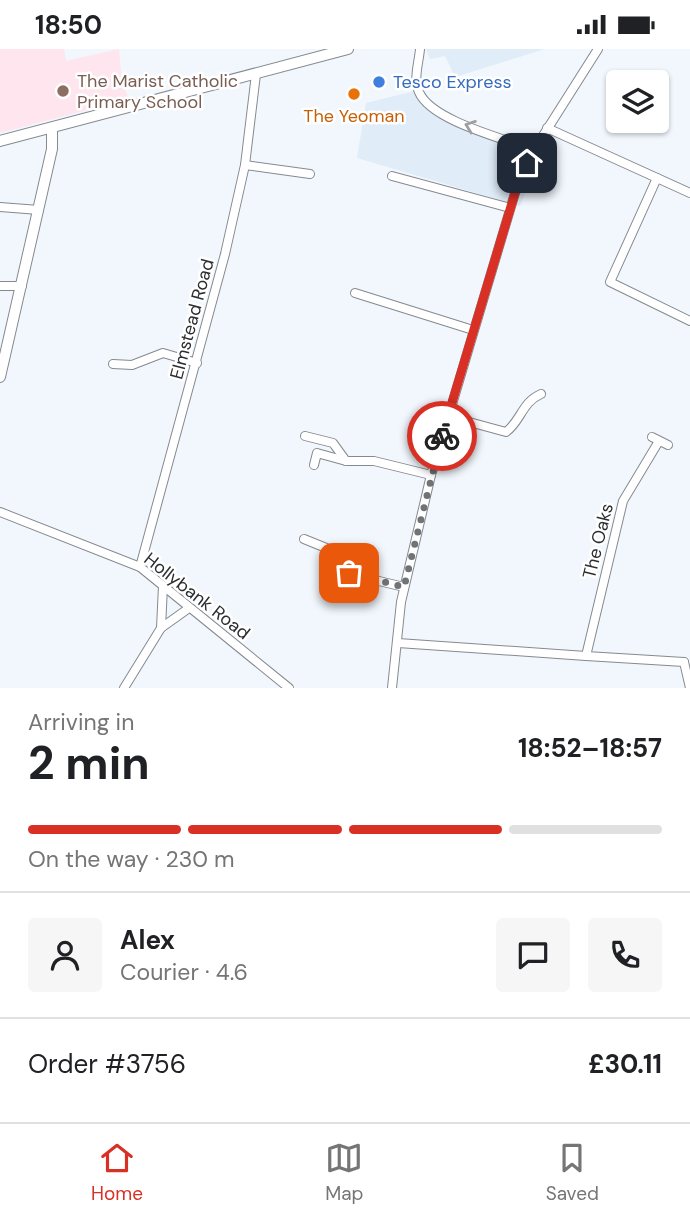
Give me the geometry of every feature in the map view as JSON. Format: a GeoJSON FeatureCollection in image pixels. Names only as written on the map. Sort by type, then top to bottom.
{"type":"FeatureCollection","features":[{"type":"Feature","properties":{"kind":"main road"},"geometry":{"type":"LineString","coordinates":[[0,140],[52,129],[348,49]]}},
{"type":"Feature","properties":{"kind":"main road"},"geometry":{"type":"LineString","coordinates":[[0,377],[52,149],[52,129]]}},
{"type":"Feature","properties":{"kind":"street"},"geometry":{"type":"LineString","coordinates":[[421,49],[417,84],[419,92],[432,107],[451,119],[534,150]]}},
{"type":"Feature","properties":{"kind":"street"},"geometry":{"type":"LineString","coordinates":[[392,688],[404,587],[431,475],[510,208],[534,150],[598,49]]}},
{"type":"Feature","properties":{"kind":"street","name":"Elmstead Road"},"geometry":{"type":"LineString","coordinates":[[140,567],[197,363],[246,165],[256,74]]}},
{"type":"Feature","properties":{"kind":"street"},"geometry":{"type":"LineString","coordinates":[[547,128],[690,193]]}},
{"type":"Feature","properties":{"kind":"street"},"geometry":{"type":"LineString","coordinates":[[246,165],[310,174]]}},
{"type":"Feature","properties":{"kind":"street"},"geometry":{"type":"LineString","coordinates":[[657,178],[610,282],[690,321]]}},
{"type":"Feature","properties":{"kind":"street"},"geometry":{"type":"LineString","coordinates":[[396,180],[510,208]]}},
{"type":"Feature","properties":{"kind":"street"},"geometry":{"type":"LineString","coordinates":[[0,207],[39,210]]}},
{"type":"Feature","properties":{"kind":"street"},"geometry":{"type":"LineString","coordinates":[[0,286],[22,286]]}},
{"type":"Feature","properties":{"kind":"street"},"geometry":{"type":"LineString","coordinates":[[355,293],[472,330]]}},
{"type":"Feature","properties":{"kind":"street"},"geometry":{"type":"LineString","coordinates":[[113,364],[132,365],[163,353],[197,363]]}},
{"type":"Feature","properties":{"kind":"street"},"geometry":{"type":"LineString","coordinates":[[447,416],[506,432],[537,396],[528,389]]}},
{"type":"Feature","properties":{"kind":"street"},"geometry":{"type":"LineString","coordinates":[[305,436],[333,443],[346,461]]}},
{"type":"Feature","properties":{"kind":"street","name":"The Oaks"},"geometry":{"type":"LineString","coordinates":[[586,656],[623,501],[655,439],[668,445]]}},
{"type":"Feature","properties":{"kind":"street"},"geometry":{"type":"LineString","coordinates":[[314,465],[317,453],[346,461],[374,461],[431,475]]}},
{"type":"Feature","properties":{"kind":"street","name":"Hollybank Road"},"geometry":{"type":"LineString","coordinates":[[0,512],[140,567],[289,688]]}},
{"type":"Feature","properties":{"kind":"street"},"geometry":{"type":"LineString","coordinates":[[308,544],[336,552],[354,575],[404,587]]}},
{"type":"Feature","properties":{"kind":"street"},"geometry":{"type":"LineString","coordinates":[[161,628],[163,586]]}},
{"type":"Feature","properties":{"kind":"street"},"geometry":{"type":"LineString","coordinates":[[124,688],[161,628],[189,608]]}},
{"type":"Feature","properties":{"kind":"street"},"geometry":{"type":"LineString","coordinates":[[398,643],[586,656],[687,659],[690,688]]}},
{"type":"Feature","properties":{"kind":"shaded area","name":"The Marist Catholic Primary School"},"geometry":{"type":"Polygon","coordinates":[[[0,49],[64,49],[66,61],[119,49],[122,83],[129,99],[0,133],[0,49]]]}},
{"type":"Feature","properties":{"kind":"shaded area"},"geometry":{"type":"Polygon","coordinates":[[[426,49],[545,49],[455,77],[445,56],[430,59],[426,49]]]}},
{"type":"Feature","properties":{"kind":"shaded area"},"geometry":{"type":"Polygon","coordinates":[[[423,89],[429,102],[450,116],[543,150],[520,206],[357,158],[366,103],[423,89]]]}},
{"type":"Feature","properties":{"kind":"way so far"},"geometry":{"type":"LineString","coordinates":[[349,573],[404,587],[442,436]]}},
{"type":"Feature","properties":{"kind":"place","name":"Tesco Express"},"geometry":{"type":"Point","coordinates":[379,82]}},
{"type":"Feature","properties":{"kind":"place","name":"The Marist Catholic Primary School"},"geometry":{"type":"Point","coordinates":[63,91]}},
{"type":"Feature","properties":{"kind":"place","name":"The Yeoman"},"geometry":{"type":"Point","coordinates":[354,94]}},
{"type":"Feature","properties":{"kind":"route"},"geometry":{"type":"LineString","coordinates":[[442,436],[472,330],[527,163]]}}]}
